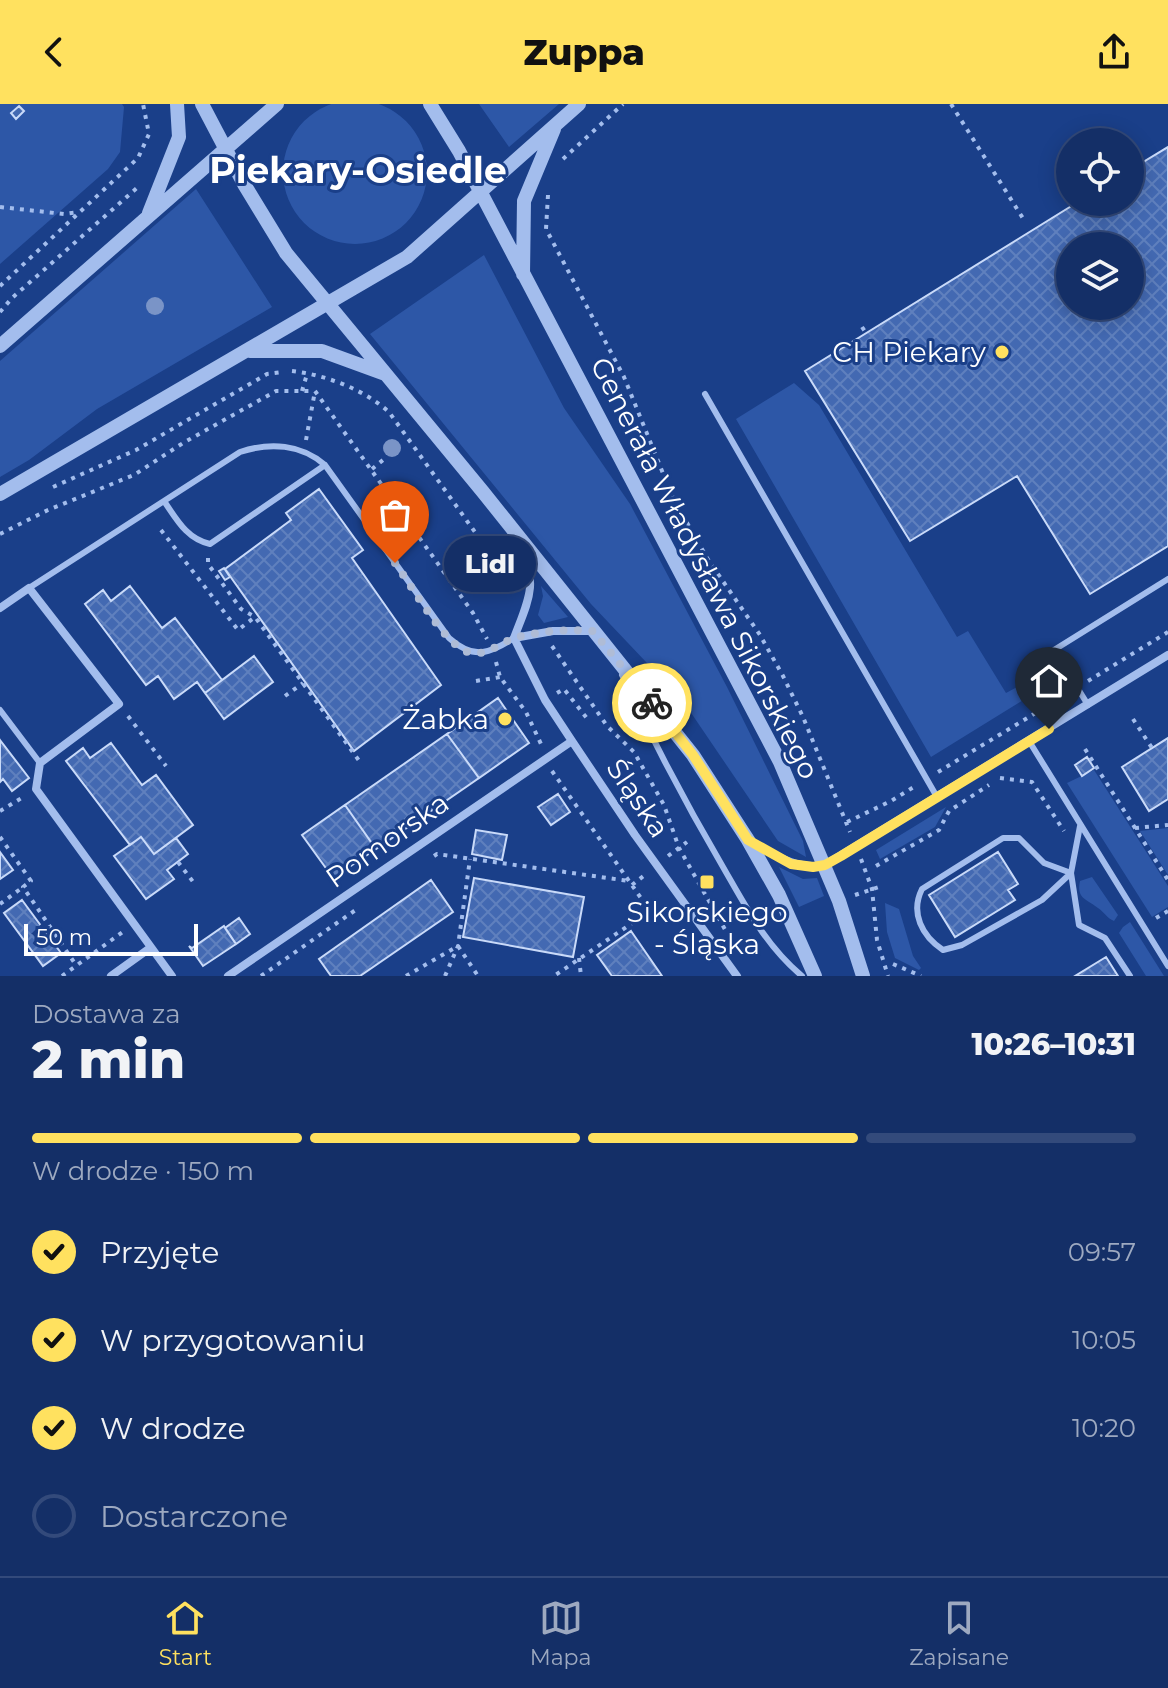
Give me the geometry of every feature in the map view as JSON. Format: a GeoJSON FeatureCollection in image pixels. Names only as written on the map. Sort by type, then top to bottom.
{"type":"FeatureCollection","features":[{"type":"Feature","properties":{"kind":"street"},"geometry":{"type":"LineString","coordinates":[[147,217],[176,152],[179,137],[177,104]]}},
{"type":"Feature","properties":{"kind":"street"},"geometry":{"type":"LineString","coordinates":[[202,104],[286,253],[693,755],[779,895],[815,976]]}},
{"type":"Feature","properties":{"kind":"street"},"geometry":{"type":"LineString","coordinates":[[0,346],[277,104]]}},
{"type":"Feature","properties":{"kind":"street","name":"Generała Władysława Sikorskiego"},"geometry":{"type":"LineString","coordinates":[[430,104],[480,192],[780,762],[825,865],[863,976]]}},
{"type":"Feature","properties":{"kind":"street"},"geometry":{"type":"LineString","coordinates":[[0,494],[407,257],[579,104]]}},
{"type":"Feature","properties":{"kind":"street"},"geometry":{"type":"LineString","coordinates":[[523,276],[524,201],[556,125]]}},
{"type":"Feature","properties":{"kind":"street"},"geometry":{"type":"LineString","coordinates":[[246,351],[322,351],[387,374]]}},
{"type":"Feature","properties":{"kind":"street"},"geometry":{"type":"LineString","coordinates":[[510,528],[528,564],[532,582],[527,607],[514,638]]}},
{"type":"Feature","properties":{"kind":"street"},"geometry":{"type":"LineString","coordinates":[[0,608],[29,588],[119,704],[40,763],[36,789],[172,976]]}},
{"type":"Feature","properties":{"kind":"street"},"geometry":{"type":"LineString","coordinates":[[514,638],[570,629],[593,631]]}},
{"type":"Feature","properties":{"kind":"street","name":"Śląska"},"geometry":{"type":"LineString","coordinates":[[514,638],[545,700],[572,741],[635,835],[737,976]]}},
{"type":"Feature","properties":{"kind":"street"},"geometry":{"type":"LineString","coordinates":[[748,840],[791,864],[825,865],[1168,655]]}},
{"type":"Feature","properties":{"kind":"street","name":"Pomorska"},"geometry":{"type":"LineString","coordinates":[[228,976],[572,741]]}},
{"type":"Feature","properties":{"kind":"street"},"geometry":{"type":"LineString","coordinates":[[111,976],[150,948]]}},
{"type":"Feature","properties":{"kind":"lane"},"geometry":{"type":"LineString","coordinates":[[705,394],[937,797]]}},
{"type":"Feature","properties":{"kind":"lane"},"geometry":{"type":"LineString","coordinates":[[29,588],[240,452],[255,447],[289,447],[304,451],[325,465],[449,638],[462,650],[478,653],[493,651],[514,638]]}},
{"type":"Feature","properties":{"kind":"lane"},"geometry":{"type":"LineString","coordinates":[[164,501],[188,534],[210,544],[325,465]]}},
{"type":"Feature","properties":{"kind":"lane"},"geometry":{"type":"LineString","coordinates":[[1088,705],[1054,650],[1168,579]]}},
{"type":"Feature","properties":{"kind":"lane"},"geometry":{"type":"LineString","coordinates":[[612,654],[671,779],[729,878],[762,933],[783,960],[802,976]]}},
{"type":"Feature","properties":{"kind":"lane"},"geometry":{"type":"LineString","coordinates":[[0,710],[40,763]]}},
{"type":"Feature","properties":{"kind":"lane"},"geometry":{"type":"LineString","coordinates":[[1029,741],[1168,966]]}},
{"type":"Feature","properties":{"kind":"lane"},"geometry":{"type":"LineString","coordinates":[[1080,826],[1071,873],[1079,925],[1105,938],[1130,976]]}},
{"type":"Feature","properties":{"kind":"lane"},"geometry":{"type":"LineString","coordinates":[[1003,838],[1019,838],[1044,863],[1071,873],[1042,900],[962,945],[943,950],[931,942],[918,920],[915,903],[922,889],[1003,838]]}},
{"type":"Feature","properties":{"kind":"path"},"geometry":{"type":"LineString","coordinates":[[0,286],[138,158],[149,134],[143,104]]}},
{"type":"Feature","properties":{"kind":"path"},"geometry":{"type":"LineString","coordinates":[[556,167],[623,104]]}},
{"type":"Feature","properties":{"kind":"path"},"geometry":{"type":"LineString","coordinates":[[951,104],[1024,220]]}},
{"type":"Feature","properties":{"kind":"path"},"geometry":{"type":"LineString","coordinates":[[0,312],[141,183]]}},
{"type":"Feature","properties":{"kind":"path"},"geometry":{"type":"LineString","coordinates":[[548,187],[546,229],[624,377],[681,514],[760,635],[803,717],[872,889],[877,940],[888,976]]}},
{"type":"Feature","properties":{"kind":"path"},"geometry":{"type":"LineString","coordinates":[[0,207],[64,214],[81,212]]}},
{"type":"Feature","properties":{"kind":"path"},"geometry":{"type":"LineString","coordinates":[[862,327],[866,333]]}},
{"type":"Feature","properties":{"kind":"path"},"geometry":{"type":"LineString","coordinates":[[40,493],[136,450],[267,374],[295,371],[325,378],[374,399],[389,412],[527,607]]}},
{"type":"Feature","properties":{"kind":"path"},"geometry":{"type":"LineString","coordinates":[[302,391],[307,374]]}},
{"type":"Feature","properties":{"kind":"path"},"geometry":{"type":"LineString","coordinates":[[0,534],[48,510],[134,475],[195,436],[276,391],[315,391]]}},
{"type":"Feature","properties":{"kind":"path"},"geometry":{"type":"LineString","coordinates":[[304,451],[315,391]]}},
{"type":"Feature","properties":{"kind":"path"},"geometry":{"type":"LineString","coordinates":[[315,391],[429,550]]}},
{"type":"Feature","properties":{"kind":"path"},"geometry":{"type":"LineString","coordinates":[[372,469],[383,460]]}},
{"type":"Feature","properties":{"kind":"path"},"geometry":{"type":"LineString","coordinates":[[161,530],[238,630],[255,617]]}},
{"type":"Feature","properties":{"kind":"path"},"geometry":{"type":"LineString","coordinates":[[210,544],[208,564],[241,609],[255,617],[360,762]]}},
{"type":"Feature","properties":{"kind":"path"},"geometry":{"type":"LineString","coordinates":[[846,822],[891,801],[1168,632]]}},
{"type":"Feature","properties":{"kind":"path"},"geometry":{"type":"LineString","coordinates":[[544,633],[607,726],[634,752],[664,805],[679,848],[732,941],[739,945]]}},
{"type":"Feature","properties":{"kind":"path"},"geometry":{"type":"LineString","coordinates":[[476,681],[500,677]]}},
{"type":"Feature","properties":{"kind":"path"},"geometry":{"type":"LineString","coordinates":[[285,696],[303,683]]}},
{"type":"Feature","properties":{"kind":"path"},"geometry":{"type":"LineString","coordinates":[[545,700],[564,689],[589,721]]}},
{"type":"Feature","properties":{"kind":"path"},"geometry":{"type":"LineString","coordinates":[[119,704],[166,766]]}},
{"type":"Feature","properties":{"kind":"path"},"geometry":{"type":"LineString","coordinates":[[1133,719],[1152,748]]}},
{"type":"Feature","properties":{"kind":"path"},"geometry":{"type":"LineString","coordinates":[[1085,749],[1168,880]]}},
{"type":"Feature","properties":{"kind":"path"},"geometry":{"type":"LineString","coordinates":[[547,756],[551,769],[650,911],[554,976]]}},
{"type":"Feature","properties":{"kind":"path"},"geometry":{"type":"LineString","coordinates":[[876,866],[939,830],[949,811],[1003,777],[1032,782],[1069,838],[1075,854]]}},
{"type":"Feature","properties":{"kind":"path"},"geometry":{"type":"LineString","coordinates":[[0,811],[36,789]]}},
{"type":"Feature","properties":{"kind":"path"},"geometry":{"type":"LineString","coordinates":[[1135,828],[1168,825]]}},
{"type":"Feature","properties":{"kind":"path"},"geometry":{"type":"LineString","coordinates":[[0,837],[31,881],[0,904]]}},
{"type":"Feature","properties":{"kind":"path"},"geometry":{"type":"LineString","coordinates":[[424,863],[437,854],[629,881]]}},
{"type":"Feature","properties":{"kind":"path"},"geometry":{"type":"LineString","coordinates":[[445,976],[458,946],[470,859]]}},
{"type":"Feature","properties":{"kind":"path"},"geometry":{"type":"LineString","coordinates":[[178,862],[194,883]]}},
{"type":"Feature","properties":{"kind":"path"},"geometry":{"type":"LineString","coordinates":[[23,887],[76,965]]}},
{"type":"Feature","properties":{"kind":"path"},"geometry":{"type":"LineString","coordinates":[[261,976],[361,906]]}},
{"type":"Feature","properties":{"kind":"path"},"geometry":{"type":"LineString","coordinates":[[62,976],[134,924]]}},
{"type":"Feature","properties":{"kind":"path"},"geometry":{"type":"LineString","coordinates":[[406,976],[458,946]]}},
{"type":"Feature","properties":{"kind":"path"},"geometry":{"type":"LineString","coordinates":[[458,946],[478,976]]}},
{"type":"Feature","properties":{"kind":"path"},"geometry":{"type":"LineString","coordinates":[[579,958],[581,976]]}},
{"type":"Feature","properties":{"kind":"path"},"geometry":{"type":"LineString","coordinates":[[893,964],[921,976]]}},
{"type":"Feature","properties":{"kind":"shaded area"},"geometry":{"type":"Polygon","coordinates":[[[355,100],[383,105],[406,121],[422,144],[427,172],[422,200],[406,223],[383,239],[355,244],[327,239],[304,223],[288,200],[283,172],[288,144],[304,121],[327,105],[355,100]]]}},
{"type":"Feature","properties":{"kind":"shaded area"},"geometry":{"type":"Polygon","coordinates":[[[0,104],[122,104],[124,107],[120,152],[108,169],[0,264],[0,104]]]}},
{"type":"Feature","properties":{"kind":"shaded area"},"geometry":{"type":"Polygon","coordinates":[[[479,104],[559,104],[509,147],[479,104]]]}},
{"type":"Feature","properties":{"kind":"shaded area"},"geometry":{"type":"Polygon","coordinates":[[[196,189],[272,307],[97,409],[29,460],[0,477],[0,361],[196,189]]]}},
{"type":"Feature","properties":{"kind":"shaded area"},"geometry":{"type":"Polygon","coordinates":[[[484,255],[564,408],[630,504],[727,687],[803,841],[806,857],[778,841],[683,701],[591,604],[370,334],[484,255]]]}},
{"type":"Feature","properties":{"kind":"shaded area"},"geometry":{"type":"Polygon","coordinates":[[[794,383],[819,405],[957,637],[968,631],[1006,693],[1048,670],[1054,681],[931,757],[736,419],[794,383]]]}},
{"type":"Feature","properties":{"kind":"shaded area"},"geometry":{"type":"Polygon","coordinates":[[[541,586],[568,617],[544,623],[538,615],[543,596],[541,586]]]}},
{"type":"Feature","properties":{"kind":"shaded area"},"geometry":{"type":"Polygon","coordinates":[[[1094,770],[1168,886],[1168,907],[1152,917],[1067,783],[1094,770]]]}},
{"type":"Feature","properties":{"kind":"shaded area"},"geometry":{"type":"Polygon","coordinates":[[[946,807],[935,827],[880,859],[876,850],[946,807]]]}},
{"type":"Feature","properties":{"kind":"shaded area"},"geometry":{"type":"Polygon","coordinates":[[[1168,828],[1168,875],[1140,831],[1168,828]]]}},
{"type":"Feature","properties":{"kind":"shaded area"},"geometry":{"type":"Polygon","coordinates":[[[779,867],[803,879],[817,878],[824,896],[799,907],[779,867]]]}},
{"type":"Feature","properties":{"kind":"shaded area"},"geometry":{"type":"Polygon","coordinates":[[[1092,877],[1118,915],[1114,921],[1081,895],[1080,881],[1092,877]]]}},
{"type":"Feature","properties":{"kind":"shaded area"},"geometry":{"type":"Polygon","coordinates":[[[885,903],[899,909],[913,956],[921,968],[919,970],[895,958],[887,932],[885,903]]]}},
{"type":"Feature","properties":{"kind":"shaded area"},"geometry":{"type":"Polygon","coordinates":[[[1130,922],[1164,976],[1146,976],[1119,933],[1130,922]]]}},
{"type":"Feature","properties":{"kind":"building"},"geometry":{"type":"Polygon","coordinates":[[[19,106],[24,111],[16,119],[11,113],[19,106]]]}},
{"type":"Feature","properties":{"kind":"building","name":"CH Piekary"},"geometry":{"type":"Polygon","coordinates":[[[1168,147],[1168,546],[1090,594],[1017,476],[910,541],[805,371],[1056,216],[1144,216],[1144,162],[1168,147]]]}},
{"type":"Feature","properties":{"kind":"building"},"geometry":{"type":"Polygon","coordinates":[[[319,489],[363,550],[352,558],[441,685],[354,751],[225,569],[291,520],[286,513],[319,489]]]}},
{"type":"Feature","properties":{"kind":"building"},"geometry":{"type":"Polygon","coordinates":[[[224,568],[230,577],[225,580],[219,571],[224,568]]]}},
{"type":"Feature","properties":{"kind":"building"},"geometry":{"type":"Polygon","coordinates":[[[130,586],[162,628],[175,618],[222,680],[205,693],[197,682],[174,699],[158,676],[146,685],[85,604],[103,590],[111,601],[130,586]]]}},
{"type":"Feature","properties":{"kind":"building"},"geometry":{"type":"Polygon","coordinates":[[[254,656],[273,682],[224,719],[205,693],[254,656]]]}},
{"type":"Feature","properties":{"kind":"building"},"geometry":{"type":"Polygon","coordinates":[[[498,698],[529,743],[479,778],[447,734],[498,698]]]}},
{"type":"Feature","properties":{"kind":"building"},"geometry":{"type":"Polygon","coordinates":[[[447,734],[479,778],[376,849],[345,805],[447,734]]]}},
{"type":"Feature","properties":{"kind":"building"},"geometry":{"type":"Polygon","coordinates":[[[1168,738],[1168,799],[1149,811],[1122,767],[1168,738]]]}},
{"type":"Feature","properties":{"kind":"building"},"geometry":{"type":"Polygon","coordinates":[[[0,740],[29,778],[12,791],[3,779],[0,782],[0,740]]]}},
{"type":"Feature","properties":{"kind":"building"},"geometry":{"type":"Polygon","coordinates":[[[111,743],[142,785],[156,775],[193,825],[154,854],[141,837],[130,845],[66,761],[83,748],[90,758],[111,743]]]}},
{"type":"Feature","properties":{"kind":"building"},"geometry":{"type":"Polygon","coordinates":[[[1087,757],[1094,768],[1082,776],[1075,765],[1087,757]]]}},
{"type":"Feature","properties":{"kind":"building"},"geometry":{"type":"Polygon","coordinates":[[[558,794],[570,812],[551,825],[538,807],[558,794]]]}},
{"type":"Feature","properties":{"kind":"building"},"geometry":{"type":"Polygon","coordinates":[[[345,805],[376,849],[333,878],[302,835],[345,805]]]}},
{"type":"Feature","properties":{"kind":"building"},"geometry":{"type":"Polygon","coordinates":[[[476,830],[507,835],[502,860],[472,854],[476,830]]]}},
{"type":"Feature","properties":{"kind":"building"},"geometry":{"type":"Polygon","coordinates":[[[141,837],[154,854],[176,838],[188,854],[167,870],[174,879],[146,899],[114,856],[141,837]]]}},
{"type":"Feature","properties":{"kind":"building"},"geometry":{"type":"Polygon","coordinates":[[[0,852],[13,870],[0,879],[0,852]]]}},
{"type":"Feature","properties":{"kind":"building"},"geometry":{"type":"Polygon","coordinates":[[[998,852],[1018,884],[1008,890],[1015,900],[955,937],[929,895],[998,852]]]}},
{"type":"Feature","properties":{"kind":"building"},"geometry":{"type":"Polygon","coordinates":[[[474,878],[584,897],[573,957],[463,937],[474,878]]]}},
{"type":"Feature","properties":{"kind":"building"},"geometry":{"type":"Polygon","coordinates":[[[431,880],[453,912],[360,976],[331,976],[319,959],[431,880]]]}},
{"type":"Feature","properties":{"kind":"building"},"geometry":{"type":"Polygon","coordinates":[[[22,900],[61,953],[43,966],[4,913],[22,900]]]}},
{"type":"Feature","properties":{"kind":"building"},"geometry":{"type":"Polygon","coordinates":[[[239,918],[250,934],[236,944],[225,928],[239,918]]]}},
{"type":"Feature","properties":{"kind":"building"},"geometry":{"type":"Polygon","coordinates":[[[224,926],[236,944],[203,966],[189,946],[192,948],[224,926]]]}},
{"type":"Feature","properties":{"kind":"building"},"geometry":{"type":"Polygon","coordinates":[[[631,931],[662,976],[612,976],[597,955],[631,931]]]}},
{"type":"Feature","properties":{"kind":"building"},"geometry":{"type":"Polygon","coordinates":[[[1106,957],[1118,976],[1075,976],[1106,957]]]}},
{"type":"Feature","properties":{"kind":"way so far"},"geometry":{"type":"LineString","coordinates":[[395,563],[449,638],[462,650],[478,653],[493,651],[514,638],[553,631],[593,631],[652,703]]}},
{"type":"Feature","properties":{"kind":"place","name":"CH Piekary"},"geometry":{"type":"Point","coordinates":[1002,352]}},
{"type":"Feature","properties":{"kind":"place","name":"Lidl"},"geometry":{"type":"Point","coordinates":[395,563]}},
{"type":"Feature","properties":{"kind":"place","name":"Żabka"},"geometry":{"type":"Point","coordinates":[505,719]}},
{"type":"Feature","properties":{"kind":"place","name":"Sikorskiego - Śląska"},"geometry":{"type":"Point","coordinates":[707,882]}},
{"type":"Feature","properties":{"kind":"district","name":"Piekary-Osiedle"},"geometry":{"type":"Point","coordinates":[358,170]}},
{"type":"Feature","properties":{"kind":"route"},"geometry":{"type":"LineString","coordinates":[[652,703],[693,755],[748,840],[791,864],[813,867],[825,865],[841,856],[1049,729]]}}]}
